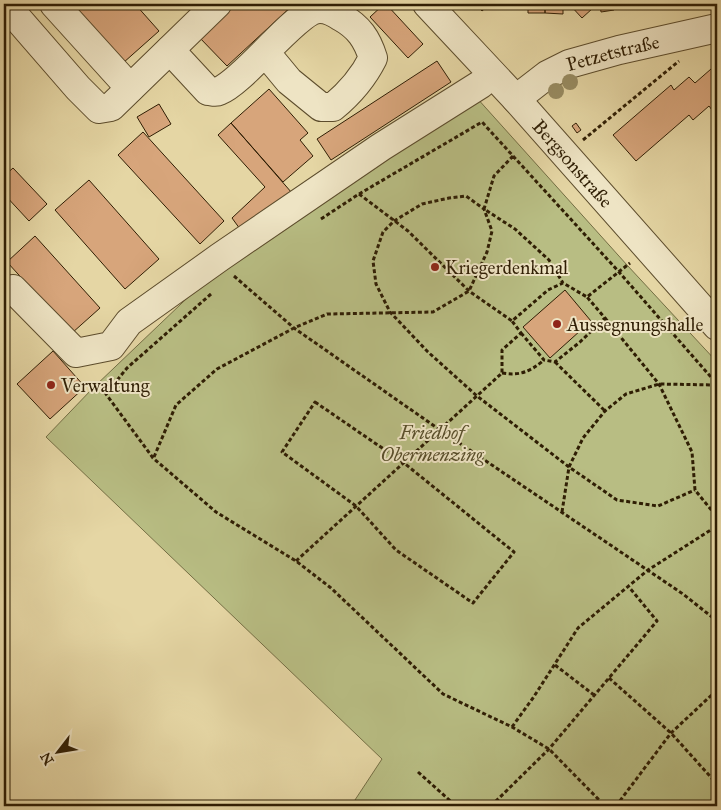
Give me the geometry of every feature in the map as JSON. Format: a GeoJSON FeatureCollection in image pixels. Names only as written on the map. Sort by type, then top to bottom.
{"type":"FeatureCollection","features":[{"type":"Feature","properties":{"kind":"street"},"geometry":{"type":"LineString","coordinates":[[5,4],[78,88],[99,109],[111,106],[217,4]]}},
{"type":"Feature","properties":{"kind":"street"},"geometry":{"type":"LineString","coordinates":[[54,4],[130,88]]}},
{"type":"Feature","properties":{"kind":"street","name":"Bergsonstraße"},"geometry":{"type":"LineString","coordinates":[[427,4],[516,99],[717,326]]}},
{"type":"Feature","properties":{"kind":"street"},"geometry":{"type":"LineString","coordinates":[[170,50],[208,91],[217,92],[227,87],[304,16],[318,8],[329,7],[349,22],[368,42],[373,58],[366,74],[334,107],[321,107],[289,81],[265,52]]}},
{"type":"Feature","properties":{"kind":"street","name":"Petzetstraße"},"geometry":{"type":"LineString","coordinates":[[516,99],[547,75],[569,64],[619,50],[717,28]]}},
{"type":"Feature","properties":{"kind":"street"},"geometry":{"type":"LineString","coordinates":[[13,289],[76,354],[111,346],[129,322],[220,257],[380,147],[481,84],[492,74]]}},
{"type":"Feature","properties":{"kind":"path"},"geometry":{"type":"LineString","coordinates":[[577,145],[684,57]]}},
{"type":"Feature","properties":{"kind":"path"},"geometry":{"type":"LineString","coordinates":[[317,221],[359,194],[482,122],[619,272],[717,384]]}},
{"type":"Feature","properties":{"kind":"path"},"geometry":{"type":"LineString","coordinates":[[154,458],[176,405],[217,369],[294,328],[327,314],[433,312],[469,291],[487,252],[492,232],[484,209],[494,176],[513,156]]}},
{"type":"Feature","properties":{"kind":"path"},"geometry":{"type":"LineString","coordinates":[[359,194],[408,231],[469,291],[512,321],[544,360],[556,362],[605,411]]}},
{"type":"Feature","properties":{"kind":"path"},"geometry":{"type":"LineString","coordinates":[[696,490],[658,506],[617,500],[569,467],[477,396],[428,352],[390,312],[376,284],[374,261],[383,232],[394,221],[422,204],[466,196],[515,229],[549,260],[563,283],[587,297],[659,384],[692,452],[696,490],[717,516]]}},
{"type":"Feature","properties":{"kind":"path"},"geometry":{"type":"LineString","coordinates":[[587,297],[632,262]]}},
{"type":"Feature","properties":{"kind":"path"},"geometry":{"type":"LineString","coordinates":[[226,281],[242,270]]}},
{"type":"Feature","properties":{"kind":"path"},"geometry":{"type":"LineString","coordinates":[[233,275],[294,328],[440,430],[683,594],[717,621]]}},
{"type":"Feature","properties":{"kind":"path"},"geometry":{"type":"LineString","coordinates":[[512,321],[548,290],[563,283]]}},
{"type":"Feature","properties":{"kind":"path"},"geometry":{"type":"LineString","coordinates":[[212,294],[127,368],[106,394],[154,458],[216,512],[296,561],[331,588],[444,694],[512,727],[549,748],[606,806]]}},
{"type":"Feature","properties":{"kind":"path"},"geometry":{"type":"LineString","coordinates":[[556,362],[605,318]]}},
{"type":"Feature","properties":{"kind":"path"},"geometry":{"type":"LineString","coordinates":[[296,561],[502,373],[502,350],[520,333]]}},
{"type":"Feature","properties":{"kind":"path"},"geometry":{"type":"LineString","coordinates":[[502,373],[514,375],[525,373],[544,360]]}},
{"type":"Feature","properties":{"kind":"path"},"geometry":{"type":"LineString","coordinates":[[562,512],[569,467],[583,438],[605,411],[626,394],[659,384],[717,384]]}},
{"type":"Feature","properties":{"kind":"path"},"geometry":{"type":"LineString","coordinates":[[315,402],[404,463],[514,552],[473,603],[396,550],[356,506],[282,452],[315,402]]}},
{"type":"Feature","properties":{"kind":"path"},"geometry":{"type":"LineString","coordinates":[[512,727],[578,628],[648,570],[717,526]]}},
{"type":"Feature","properties":{"kind":"path"},"geometry":{"type":"LineString","coordinates":[[491,806],[549,748],[657,621],[629,586]]}},
{"type":"Feature","properties":{"kind":"path"},"geometry":{"type":"LineString","coordinates":[[555,665],[594,695]]}},
{"type":"Feature","properties":{"kind":"path"},"geometry":{"type":"LineString","coordinates":[[609,678],[672,733],[717,784]]}},
{"type":"Feature","properties":{"kind":"path"},"geometry":{"type":"LineString","coordinates":[[616,806],[672,733],[717,690]]}},
{"type":"Feature","properties":{"kind":"path"},"geometry":{"type":"LineString","coordinates":[[418,772],[456,806]]}},
{"type":"Feature","properties":{"kind":"path"},"geometry":{"type":"LineString","coordinates":[[709,806],[717,796]]}},
{"type":"Feature","properties":{"kind":"green space","name":"Friedhof Obermenzing"},"geometry":{"type":"Polygon","coordinates":[[[476,97],[717,362],[717,806],[351,806],[382,759],[46,437],[93,388],[226,261],[476,97]]]}},
{"type":"Feature","properties":{"kind":"building"},"geometry":{"type":"Polygon","coordinates":[[[71,4],[135,4],[159,31],[123,63],[71,4]]]}},
{"type":"Feature","properties":{"kind":"building"},"geometry":{"type":"Polygon","coordinates":[[[233,4],[294,4],[227,66],[198,36],[233,4]]]}},
{"type":"Feature","properties":{"kind":"building"},"geometry":{"type":"Polygon","coordinates":[[[384,4],[423,44],[408,58],[370,17],[384,4]]]}},
{"type":"Feature","properties":{"kind":"building"},"geometry":{"type":"Polygon","coordinates":[[[476,4],[490,4],[482,11],[476,4]]]}},
{"type":"Feature","properties":{"kind":"building"},"geometry":{"type":"Polygon","coordinates":[[[528,4],[545,4],[545,13],[528,13],[528,4]]]}},
{"type":"Feature","properties":{"kind":"building"},"geometry":{"type":"Polygon","coordinates":[[[545,4],[563,4],[563,14],[545,13],[545,4]]]}},
{"type":"Feature","properties":{"kind":"building"},"geometry":{"type":"Polygon","coordinates":[[[571,4],[589,4],[593,8],[582,18],[571,4]]]}},
{"type":"Feature","properties":{"kind":"building"},"geometry":{"type":"Polygon","coordinates":[[[600,4],[613,4],[614,10],[601,12],[600,4]]]}},
{"type":"Feature","properties":{"kind":"building"},"geometry":{"type":"Polygon","coordinates":[[[618,4],[649,4],[622,8],[618,4]]]}},
{"type":"Feature","properties":{"kind":"building"},"geometry":{"type":"Polygon","coordinates":[[[437,61],[451,82],[331,160],[317,139],[437,61]]]}},
{"type":"Feature","properties":{"kind":"building"},"geometry":{"type":"Polygon","coordinates":[[[711,69],[717,76],[717,112],[715,114],[709,106],[693,120],[689,115],[636,161],[613,135],[671,85],[674,90],[689,77],[695,83],[711,69]]]}},
{"type":"Feature","properties":{"kind":"building"},"geometry":{"type":"Polygon","coordinates":[[[269,89],[308,133],[300,140],[313,156],[283,182],[231,123],[269,89]]]}},
{"type":"Feature","properties":{"kind":"building"},"geometry":{"type":"Polygon","coordinates":[[[159,104],[171,124],[149,137],[137,117],[159,104]]]}},
{"type":"Feature","properties":{"kind":"building"},"geometry":{"type":"Polygon","coordinates":[[[231,123],[292,193],[240,229],[232,218],[265,187],[218,135],[231,123]]]}},
{"type":"Feature","properties":{"kind":"building"},"geometry":{"type":"Polygon","coordinates":[[[576,123],[581,130],[577,133],[572,126],[576,123]]]}},
{"type":"Feature","properties":{"kind":"building"},"geometry":{"type":"Polygon","coordinates":[[[143,132],[224,221],[200,244],[118,155],[143,132]]]}},
{"type":"Feature","properties":{"kind":"building"},"geometry":{"type":"Polygon","coordinates":[[[13,168],[47,204],[29,221],[4,194],[4,176],[13,168]]]}},
{"type":"Feature","properties":{"kind":"building"},"geometry":{"type":"Polygon","coordinates":[[[89,180],[159,259],[125,289],[55,210],[89,180]]]}},
{"type":"Feature","properties":{"kind":"building"},"geometry":{"type":"Polygon","coordinates":[[[35,236],[100,308],[72,333],[7,262],[35,236]]]}},
{"type":"Feature","properties":{"kind":"building","name":"Aussegnungshalle"},"geometry":{"type":"Polygon","coordinates":[[[565,290],[591,321],[550,358],[523,327],[565,290]]]}},
{"type":"Feature","properties":{"kind":"building","name":"Verwaltung"},"geometry":{"type":"Polygon","coordinates":[[[53,351],[85,387],[50,419],[17,384],[53,351]]]}},
{"type":"Feature","properties":{"kind":"place","name":"Kriegerdenkmal"},"geometry":{"type":"Point","coordinates":[435,267]}},
{"type":"Feature","properties":{"kind":"place","name":"Aussegnungshalle"},"geometry":{"type":"Point","coordinates":[557,324]}},
{"type":"Feature","properties":{"kind":"place","name":"Verwaltung"},"geometry":{"type":"Point","coordinates":[51,385]}}]}
